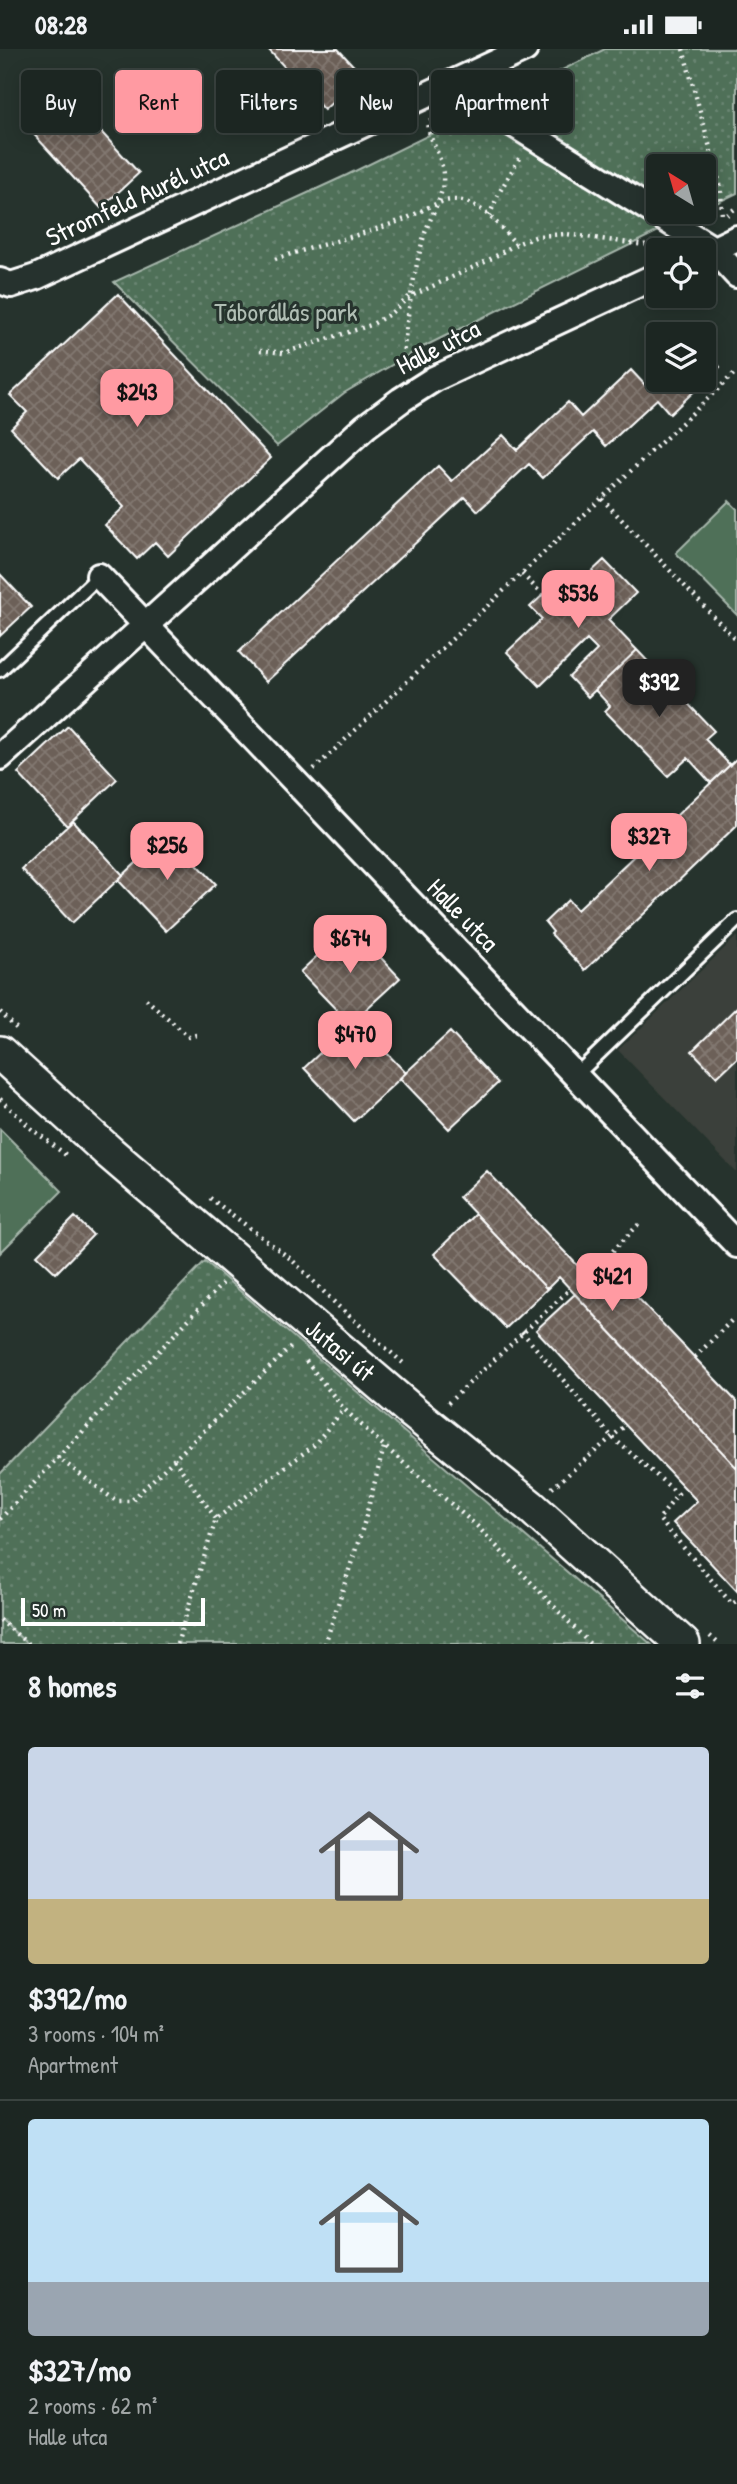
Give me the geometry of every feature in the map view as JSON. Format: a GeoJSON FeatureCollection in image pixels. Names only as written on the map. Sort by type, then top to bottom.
{"type":"FeatureCollection","features":[{"type":"Feature","properties":{"kind":"street","name":"Stromfeld Aurél utca"},"geometry":{"type":"LineString","coordinates":[[481,70],[525,49]]}},
{"type":"Feature","properties":{"kind":"street","name":"Stromfeld Aurél utca"},"geometry":{"type":"LineString","coordinates":[[0,281],[11,285],[36,277],[431,93]]}},
{"type":"Feature","properties":{"kind":"street"},"geometry":{"type":"LineString","coordinates":[[527,133],[693,238]]}},
{"type":"Feature","properties":{"kind":"street"},"geometry":{"type":"LineString","coordinates":[[716,248],[737,238]]}},
{"type":"Feature","properties":{"kind":"street"},"geometry":{"type":"LineString","coordinates":[[716,258],[737,275]]}},
{"type":"Feature","properties":{"kind":"street","name":"Halle utca"},"geometry":{"type":"LineString","coordinates":[[0,757],[366,426],[401,400],[434,379],[646,281]]}},
{"type":"Feature","properties":{"kind":"street","name":"Halle utca"},"geometry":{"type":"LineString","coordinates":[[99,576],[148,624],[737,1245]]}},
{"type":"Feature","properties":{"kind":"street","name":"Jutasi út"},"geometry":{"type":"LineString","coordinates":[[0,1053],[110,1153],[426,1422],[530,1506],[683,1644]]}},
{"type":"Feature","properties":{"kind":"lane"},"geometry":{"type":"LineString","coordinates":[[0,670],[99,576]]}},
{"type":"Feature","properties":{"kind":"lane"},"geometry":{"type":"LineString","coordinates":[[575,1076],[737,920]]}},
{"type":"Feature","properties":{"kind":"path"},"geometry":{"type":"LineString","coordinates":[[683,49],[721,188],[722,218]]}},
{"type":"Feature","properties":{"kind":"path"},"geometry":{"type":"LineString","coordinates":[[402,363],[409,297],[425,233],[438,203],[444,176],[438,150],[428,132],[428,123],[431,120]]}},
{"type":"Feature","properties":{"kind":"path"},"geometry":{"type":"LineString","coordinates":[[489,216],[499,193],[533,137]]}},
{"type":"Feature","properties":{"kind":"path"},"geometry":{"type":"LineString","coordinates":[[275,259],[406,218],[438,203],[455,200],[474,205],[489,216],[516,244]]}},
{"type":"Feature","properties":{"kind":"path"},"geometry":{"type":"LineString","coordinates":[[260,350],[283,353],[371,325],[391,313],[409,297],[487,261],[516,244],[538,236],[566,234],[644,245],[699,230],[737,207]]}},
{"type":"Feature","properties":{"kind":"path"},"geometry":{"type":"LineString","coordinates":[[298,784],[737,371]]}},
{"type":"Feature","properties":{"kind":"path"},"geometry":{"type":"LineString","coordinates":[[602,499],[737,641]]}},
{"type":"Feature","properties":{"kind":"path"},"geometry":{"type":"LineString","coordinates":[[522,574],[543,595]]}},
{"type":"Feature","properties":{"kind":"path"},"geometry":{"type":"LineString","coordinates":[[146,999],[189,1037],[200,1034]]}},
{"type":"Feature","properties":{"kind":"path"},"geometry":{"type":"LineString","coordinates":[[603,1261],[641,1222]]}},
{"type":"Feature","properties":{"kind":"path"},"geometry":{"type":"LineString","coordinates":[[0,1519],[224,1282]]}},
{"type":"Feature","properties":{"kind":"path"},"geometry":{"type":"LineString","coordinates":[[426,1422],[570,1289]]}},
{"type":"Feature","properties":{"kind":"path"},"geometry":{"type":"LineString","coordinates":[[695,1357],[734,1318]]}},
{"type":"Feature","properties":{"kind":"path"},"geometry":{"type":"LineString","coordinates":[[522,1332],[611,1437],[678,1494],[659,1519],[732,1604],[737,1601]]}},
{"type":"Feature","properties":{"kind":"path"},"geometry":{"type":"LineString","coordinates":[[57,1457],[116,1501],[131,1501],[293,1345],[344,1409],[478,1527],[590,1644]]}},
{"type":"Feature","properties":{"kind":"path"},"geometry":{"type":"LineString","coordinates":[[177,1644],[216,1519],[313,1446],[344,1409]]}},
{"type":"Feature","properties":{"kind":"path"},"geometry":{"type":"LineString","coordinates":[[530,1506],[626,1425]]}},
{"type":"Feature","properties":{"kind":"path"},"geometry":{"type":"LineString","coordinates":[[325,1644],[363,1527],[384,1446]]}},
{"type":"Feature","properties":{"kind":"path"},"geometry":{"type":"LineString","coordinates":[[174,1459],[216,1519]]}},
{"type":"Feature","properties":{"kind":"path"},"geometry":{"type":"LineString","coordinates":[[0,1620],[28,1644]]}},
{"type":"Feature","properties":{"kind":"shaded area"},"geometry":{"type":"Polygon","coordinates":[[[737,936],[737,1173],[618,1050],[737,936]]]}},
{"type":"Feature","properties":{"kind":"green space","name":"Táborállás park"},"geometry":{"type":"Polygon","coordinates":[[[605,49],[737,49],[737,193],[716,203],[716,154],[646,154],[646,224],[673,224],[421,348],[344,393],[277,446],[114,282],[433,133],[573,133],[573,70],[562,70],[605,49]]]}},
{"type":"Feature","properties":{"kind":"green space"},"geometry":{"type":"Polygon","coordinates":[[[729,501],[737,509],[737,615],[676,553],[729,501]]]}},
{"type":"Feature","properties":{"kind":"green space"},"geometry":{"type":"Polygon","coordinates":[[[0,1129],[62,1191],[0,1253],[0,1129]]]}},
{"type":"Feature","properties":{"kind":"green space"},"geometry":{"type":"Polygon","coordinates":[[[205,1261],[651,1644],[27,1644],[0,1618],[0,1474],[205,1261]]]}},
{"type":"Feature","properties":{"kind":"green space"},"geometry":{"type":"Polygon","coordinates":[[[0,1618],[27,1644],[0,1644],[0,1618]]]}},
{"type":"Feature","properties":{"kind":"building"},"geometry":{"type":"Polygon","coordinates":[[[268,49],[338,49],[357,70],[336,70],[336,99],[324,110],[322,70],[287,70],[268,49]]]}},
{"type":"Feature","properties":{"kind":"building"},"geometry":{"type":"Polygon","coordinates":[[[101,132],[139,173],[101,208],[33,133],[101,132]]]}},
{"type":"Feature","properties":{"kind":"building"},"geometry":{"type":"Polygon","coordinates":[[[118,294],[271,458],[168,556],[155,542],[137,559],[105,525],[124,507],[79,459],[58,478],[11,428],[27,412],[10,395],[118,294]]]}},
{"type":"Feature","properties":{"kind":"building"},"geometry":{"type":"Polygon","coordinates":[[[631,370],[645,385],[646,392],[693,392],[670,414],[657,399],[606,446],[593,432],[543,478],[529,464],[478,511],[465,497],[266,682],[239,652],[438,466],[452,481],[503,435],[517,450],[568,402],[581,417],[631,370]]]}},
{"type":"Feature","properties":{"kind":"building"},"geometry":{"type":"Polygon","coordinates":[[[604,560],[636,593],[608,620],[637,650],[588,697],[569,677],[597,650],[587,640],[540,686],[507,652],[542,619],[530,607],[558,581],[569,593],[604,560]]]}},
{"type":"Feature","properties":{"kind":"building"},"geometry":{"type":"Polygon","coordinates":[[[0,574],[31,607],[0,636],[0,574]]]}},
{"type":"Feature","properties":{"kind":"building"},"geometry":{"type":"Polygon","coordinates":[[[637,650],[714,731],[705,739],[730,765],[711,783],[688,758],[668,776],[605,711],[610,706],[595,690],[637,650]]]}},
{"type":"Feature","properties":{"kind":"building"},"geometry":{"type":"Polygon","coordinates":[[[68,726],[117,779],[67,826],[18,773],[68,726]]]}},
{"type":"Feature","properties":{"kind":"building"},"geometry":{"type":"Polygon","coordinates":[[[737,758],[737,825],[585,970],[551,934],[553,932],[545,922],[568,900],[577,910],[737,758]]]}},
{"type":"Feature","properties":{"kind":"building"},"geometry":{"type":"Polygon","coordinates":[[[73,821],[123,875],[72,923],[21,869],[73,821]]]}},
{"type":"Feature","properties":{"kind":"building"},"geometry":{"type":"Polygon","coordinates":[[[168,833],[216,884],[166,931],[118,880],[168,833]]]}},
{"type":"Feature","properties":{"kind":"building"},"geometry":{"type":"Polygon","coordinates":[[[350,925],[400,978],[350,1024],[300,972],[350,925]]]}},
{"type":"Feature","properties":{"kind":"building"},"geometry":{"type":"Polygon","coordinates":[[[737,1007],[737,1058],[717,1077],[692,1051],[737,1007]]]}},
{"type":"Feature","properties":{"kind":"building"},"geometry":{"type":"Polygon","coordinates":[[[355,1020],[406,1073],[354,1121],[304,1068],[355,1020]]]}},
{"type":"Feature","properties":{"kind":"building"},"geometry":{"type":"Polygon","coordinates":[[[450,1032],[498,1083],[449,1129],[400,1078],[450,1032]]]}},
{"type":"Feature","properties":{"kind":"building"},"geometry":{"type":"Polygon","coordinates":[[[487,1171],[582,1270],[597,1255],[737,1402],[737,1468],[559,1277],[547,1289],[459,1197],[487,1171]]]}},
{"type":"Feature","properties":{"kind":"building"},"geometry":{"type":"Polygon","coordinates":[[[475,1214],[547,1289],[506,1328],[434,1254],[475,1214]]]}},
{"type":"Feature","properties":{"kind":"building"},"geometry":{"type":"Polygon","coordinates":[[[75,1217],[93,1235],[56,1273],[37,1255],[75,1217]]]}},
{"type":"Feature","properties":{"kind":"building"},"geometry":{"type":"Polygon","coordinates":[[[575,1294],[737,1468],[737,1591],[673,1523],[697,1501],[536,1330],[575,1294]]]}}]}
